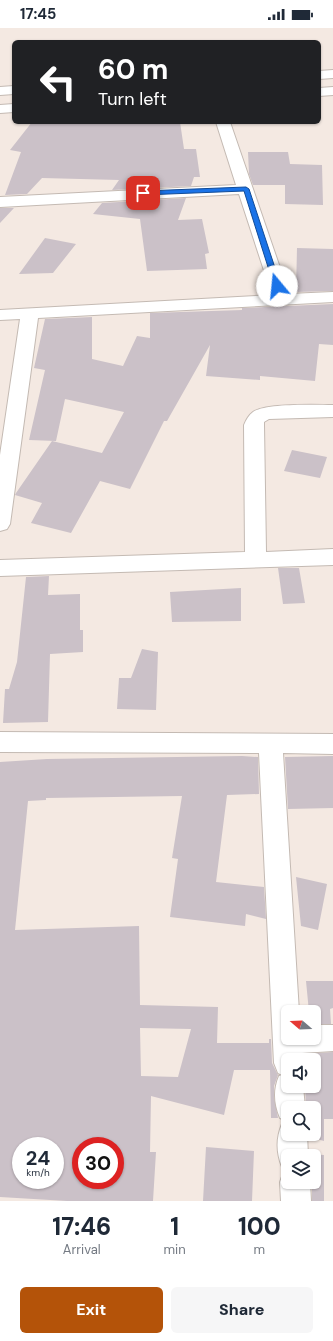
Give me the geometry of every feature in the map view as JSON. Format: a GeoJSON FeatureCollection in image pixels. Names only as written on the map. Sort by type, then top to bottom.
{"type":"FeatureCollection","features":[{"type":"Feature","properties":{"kind":"street"},"geometry":{"type":"LineString","coordinates":[[321,74],[333,74]]}},
{"type":"Feature","properties":{"kind":"street"},"geometry":{"type":"LineString","coordinates":[[0,90],[12,90]]}},
{"type":"Feature","properties":{"kind":"street"},"geometry":{"type":"LineString","coordinates":[[321,92],[333,91]]}},
{"type":"Feature","properties":{"kind":"street"},"geometry":{"type":"LineString","coordinates":[[0,109],[12,108]]}},
{"type":"Feature","properties":{"kind":"street"},"geometry":{"type":"LineString","coordinates":[[224,124],[282,300]]}},
{"type":"Feature","properties":{"kind":"street"},"geometry":{"type":"LineString","coordinates":[[0,202],[246,189]]}},
{"type":"Feature","properties":{"kind":"street"},"geometry":{"type":"LineString","coordinates":[[0,315],[333,296]]}},
{"type":"Feature","properties":{"kind":"street"},"geometry":{"type":"LineString","coordinates":[[0,524],[30,313]]}},
{"type":"Feature","properties":{"kind":"street"},"geometry":{"type":"LineString","coordinates":[[256,560],[254,424],[256,419],[266,413],[333,411]]}},
{"type":"Feature","properties":{"kind":"street"},"geometry":{"type":"LineString","coordinates":[[0,568],[333,557]]}},
{"type":"Feature","properties":{"kind":"street"},"geometry":{"type":"LineString","coordinates":[[0,742],[333,744]]}},
{"type":"Feature","properties":{"kind":"street"},"geometry":{"type":"LineString","coordinates":[[270,744],[287,1051],[333,1038]]}},
{"type":"Feature","properties":{"kind":"street"},"geometry":{"type":"LineString","coordinates":[[295,1189],[296,1201]]}},
{"type":"Feature","properties":{"kind":"building"},"geometry":{"type":"Polygon","coordinates":[[[30,124],[180,124],[184,149],[196,149],[200,177],[194,177],[191,186],[112,190],[119,180],[42,178],[27,194],[5,195],[21,152],[10,150],[30,124]]]}},
{"type":"Feature","properties":{"kind":"building"},"geometry":{"type":"Polygon","coordinates":[[[248,152],[288,152],[290,164],[322,165],[323,205],[285,204],[285,185],[253,185],[249,174],[248,152]]]}},
{"type":"Feature","properties":{"kind":"building"},"geometry":{"type":"Polygon","coordinates":[[[186,198],[178,220],[202,219],[209,253],[205,254],[207,269],[147,271],[140,219],[93,214],[102,203],[186,198]]]}},
{"type":"Feature","properties":{"kind":"building"},"geometry":{"type":"Polygon","coordinates":[[[0,208],[14,208],[0,223],[0,208]]]}},
{"type":"Feature","properties":{"kind":"building"},"geometry":{"type":"Polygon","coordinates":[[[45,238],[76,244],[53,273],[19,274],[45,238]]]}},
{"type":"Feature","properties":{"kind":"building"},"geometry":{"type":"Polygon","coordinates":[[[297,248],[333,249],[333,291],[296,292],[297,248]]]}},
{"type":"Feature","properties":{"kind":"building"},"geometry":{"type":"Polygon","coordinates":[[[333,304],[333,345],[319,344],[315,381],[260,376],[260,380],[206,376],[210,345],[167,421],[164,421],[130,489],[100,481],[71,533],[31,523],[42,503],[15,495],[52,441],[102,453],[124,412],[65,399],[56,441],[29,440],[45,370],[34,368],[45,319],[92,317],[92,359],[123,366],[137,336],[150,338],[150,313],[242,310],[242,308],[333,304]]]}},
{"type":"Feature","properties":{"kind":"building"},"geometry":{"type":"Polygon","coordinates":[[[292,450],[327,457],[320,478],[284,471],[292,450]]]}},
{"type":"Feature","properties":{"kind":"building"},"geometry":{"type":"Polygon","coordinates":[[[278,568],[299,568],[305,603],[283,604],[278,568]]]}},
{"type":"Feature","properties":{"kind":"building"},"geometry":{"type":"Polygon","coordinates":[[[49,576],[48,595],[80,594],[80,630],[83,630],[83,652],[50,654],[48,722],[3,723],[5,689],[9,689],[17,662],[26,577],[49,576]]]}},
{"type":"Feature","properties":{"kind":"building"},"geometry":{"type":"Polygon","coordinates":[[[241,588],[241,621],[172,622],[170,592],[241,588]]]}},
{"type":"Feature","properties":{"kind":"building"},"geometry":{"type":"Polygon","coordinates":[[[142,649],[158,652],[156,710],[117,709],[119,678],[131,678],[142,649]]]}},
{"type":"Feature","properties":{"kind":"building"},"geometry":{"type":"Polygon","coordinates":[[[333,756],[333,808],[288,809],[285,757],[333,756]]]}},
{"type":"Feature","properties":{"kind":"building"},"geometry":{"type":"Polygon","coordinates":[[[258,757],[259,794],[227,795],[216,882],[264,887],[266,919],[246,914],[245,926],[170,917],[178,859],[172,858],[182,796],[46,798],[46,800],[28,801],[15,930],[139,926],[140,1005],[218,1007],[217,1043],[269,1043],[269,1039],[271,1039],[272,1063],[278,1075],[274,1086],[274,1097],[278,1118],[271,1118],[270,1070],[234,1070],[224,1115],[151,1096],[150,1152],[156,1152],[153,1201],[67,1201],[0,1197],[0,762],[47,759],[258,757]],[[140,1028],[141,1076],[178,1077],[191,1029],[140,1028]]]}},
{"type":"Feature","properties":{"kind":"building"},"geometry":{"type":"Polygon","coordinates":[[[296,877],[327,884],[318,930],[301,926],[296,877]]]}},
{"type":"Feature","properties":{"kind":"building"},"geometry":{"type":"Polygon","coordinates":[[[306,981],[333,981],[333,1008],[330,1009],[331,1024],[321,1024],[321,1005],[308,1005],[306,981]]]}},
{"type":"Feature","properties":{"kind":"building"},"geometry":{"type":"Polygon","coordinates":[[[333,1052],[333,1119],[324,1119],[324,1141],[321,1140],[321,1101],[306,1101],[305,1093],[321,1093],[321,1053],[318,1053],[333,1052]]]}},
{"type":"Feature","properties":{"kind":"building"},"geometry":{"type":"Polygon","coordinates":[[[206,1147],[254,1151],[252,1201],[203,1201],[206,1147]]]}},
{"type":"Feature","properties":{"kind":"building"},"geometry":{"type":"Polygon","coordinates":[[[321,1155],[324,1155],[324,1201],[312,1201],[312,1189],[321,1189],[321,1155]]]}},
{"type":"Feature","properties":{"kind":"route"},"geometry":{"type":"LineString","coordinates":[[143,193],[246,189],[277,286]]}}]}
